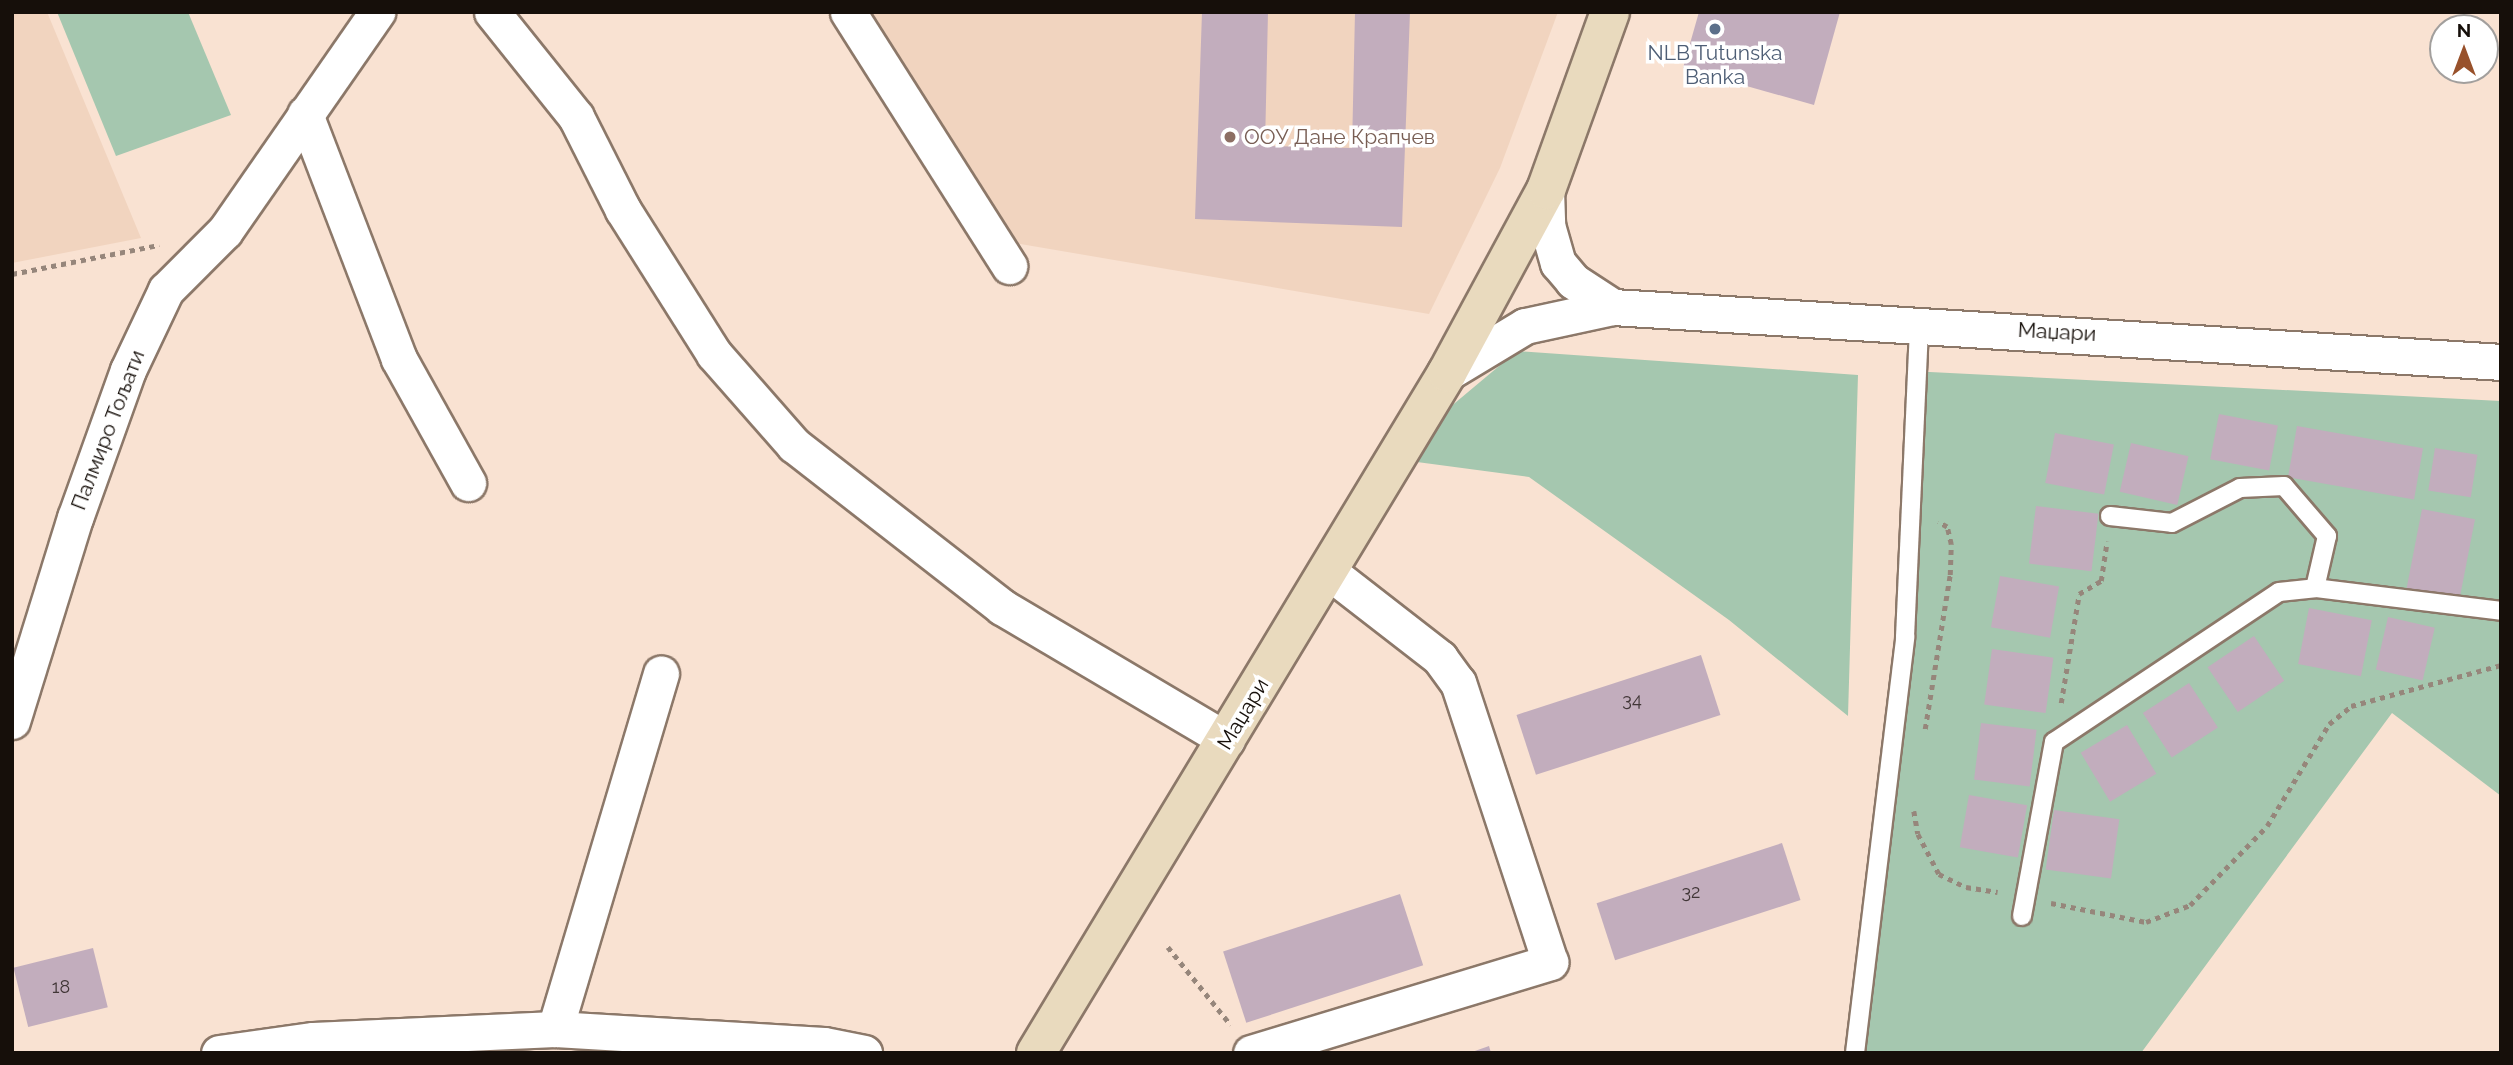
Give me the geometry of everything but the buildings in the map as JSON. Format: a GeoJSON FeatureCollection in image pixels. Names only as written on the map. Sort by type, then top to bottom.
{"type":"FeatureCollection","features":[{"type":"Feature","properties":{"kind":"street","name":"Палмиро Тољати"},"geometry":{"type":"LineString","coordinates":[[12,721],[21,652],[128,370],[166,290],[225,231],[377,12]]}},
{"type":"Feature","properties":{"kind":"street"},"geometry":{"type":"LineString","coordinates":[[492,12],[576,117],[623,210],[714,354],[794,445],[1002,607],[1227,740]]}},
{"type":"Feature","properties":{"kind":"street"},"geometry":{"type":"LineString","coordinates":[[848,12],[1009,266]]}},
{"type":"Feature","properties":{"kind":"street","name":"Маџари"},"geometry":{"type":"LineString","coordinates":[[1036,1053],[1447,373],[1546,190],[1610,12]]}},
{"type":"Feature","properties":{"kind":"street"},"geometry":{"type":"LineString","coordinates":[[305,114],[398,359],[468,484]]}},
{"type":"Feature","properties":{"kind":"street","name":"Маџари"},"geometry":{"type":"LineString","coordinates":[[1546,190],[1547,225],[1558,263],[1573,281],[1613,307]]}},
{"type":"Feature","properties":{"kind":"street","name":"Маџари"},"geometry":{"type":"LineString","coordinates":[[1447,373],[1525,326],[1613,307],[2501,362]]}},
{"type":"Feature","properties":{"kind":"street"},"geometry":{"type":"LineString","coordinates":[[1251,1053],[1550,962],[1458,683],[1440,658],[1329,572]]}},
{"type":"Feature","properties":{"kind":"street"},"geometry":{"type":"LineString","coordinates":[[555,1029],[661,673]]}},
{"type":"Feature","properties":{"kind":"street"},"geometry":{"type":"LineString","coordinates":[[219,1053],[313,1040],[482,1043],[555,1029],[824,1045],[864,1053]]}},
{"type":"Feature","properties":{"kind":"lane"},"geometry":{"type":"LineString","coordinates":[[1855,1053],[1905,637],[1907,517],[1919,324]]}},
{"type":"Feature","properties":{"kind":"lane"},"geometry":{"type":"LineString","coordinates":[[2110,516],[2172,523],[2240,488],[2284,486],[2327,536],[2315,588]]}},
{"type":"Feature","properties":{"kind":"lane"},"geometry":{"type":"LineString","coordinates":[[2022,916],[2054,742],[2280,592],[2315,588],[2501,611]]}},
{"type":"Feature","properties":{"kind":"path"},"geometry":{"type":"LineString","coordinates":[[12,274],[225,231]]}},
{"type":"Feature","properties":{"kind":"path"},"geometry":{"type":"LineString","coordinates":[[2054,742],[2079,594],[2101,581],[2110,516]]}},
{"type":"Feature","properties":{"kind":"path"},"geometry":{"type":"LineString","coordinates":[[1907,517],[1947,527],[1951,544],[1924,734]]}},
{"type":"Feature","properties":{"kind":"path"},"geometry":{"type":"LineString","coordinates":[[1913,801],[1918,834],[1939,874],[1966,887],[2026,896],[2146,922],[2190,905],[2267,826],[2329,723],[2351,706],[2501,665]]}},
{"type":"Feature","properties":{"kind":"path"},"geometry":{"type":"LineString","coordinates":[[1168,947],[1251,1053]]}},
{"type":"Feature","properties":{"kind":"shaded area"},"geometry":{"type":"Polygon","coordinates":[[[12,12],[47,12],[141,238],[12,263],[12,12]]]}},
{"type":"Feature","properties":{"kind":"shaded area","name":"ООУ Дане Крапчев"},"geometry":{"type":"Polygon","coordinates":[[[868,12],[1558,12],[1500,168],[1429,314],[1015,243],[868,12]]]}},
{"type":"Feature","properties":{"kind":"green space"},"geometry":{"type":"Polygon","coordinates":[[[57,12],[188,12],[231,115],[116,156],[57,12]]]}},
{"type":"Feature","properties":{"kind":"green space"},"geometry":{"type":"Polygon","coordinates":[[[1517,351],[1858,375],[1848,716],[1729,620],[1529,477],[1417,462],[1449,408],[1517,351]]]}},
{"type":"Feature","properties":{"kind":"green space"},"geometry":{"type":"Polygon","coordinates":[[[1910,371],[2501,401],[2501,796],[2392,713],[2141,1053],[1847,1053],[1905,637],[1910,371]]]}},
{"type":"Feature","properties":{"kind":"place","name":"NLB Tutunska Banka"},"geometry":{"type":"Point","coordinates":[1715,29]}},
{"type":"Feature","properties":{"kind":"place","name":"ООУ Дане Крапчев"},"geometry":{"type":"Point","coordinates":[1230,137]}}]}
